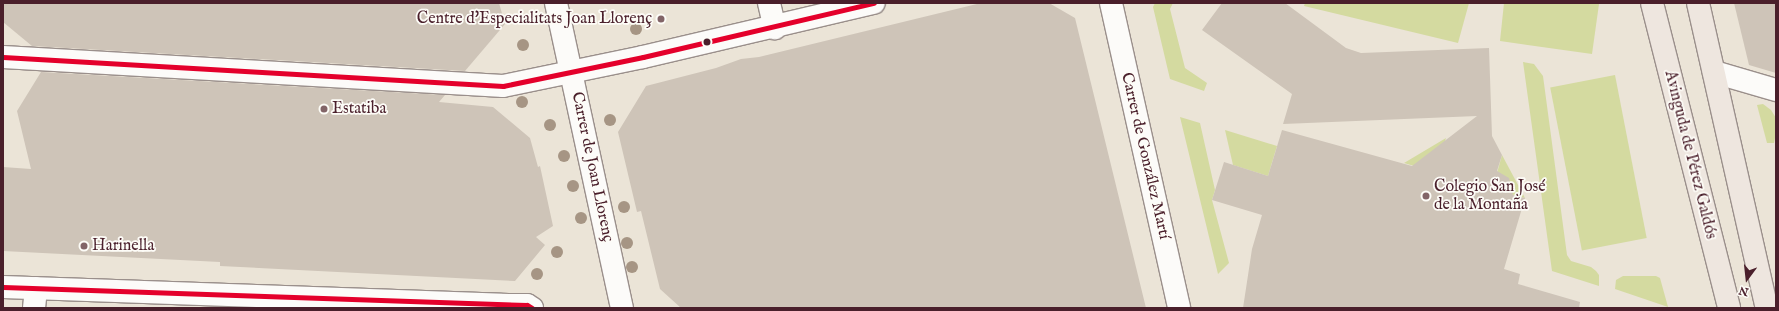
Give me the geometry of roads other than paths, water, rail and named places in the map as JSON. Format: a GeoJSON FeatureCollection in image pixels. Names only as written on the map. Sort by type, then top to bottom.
{"type":"FeatureCollection","features":[{"type":"Feature","properties":{"kind":"main road","name":"Avinguda de Pérez Galdós"},"geometry":{"type":"LineString","coordinates":[[1652,3],[1729,308]]}},
{"type":"Feature","properties":{"kind":"main road"},"geometry":{"type":"LineString","coordinates":[[1698,3],[1767,308]]}},
{"type":"Feature","properties":{"kind":"street","name":"Carrer de Joan Llorenç"},"geometry":{"type":"LineString","coordinates":[[556,3],[622,308]]}},
{"type":"Feature","properties":{"kind":"street"},"geometry":{"type":"LineString","coordinates":[[769,3],[775,28]]}},
{"type":"Feature","properties":{"kind":"street"},"geometry":{"type":"LineString","coordinates":[[3,57],[503,86],[571,73],[775,28],[874,3]]}},
{"type":"Feature","properties":{"kind":"street","name":"Carrer de González Martí"},"geometry":{"type":"LineString","coordinates":[[1111,3],[1179,308]]}},
{"type":"Feature","properties":{"kind":"street"},"geometry":{"type":"LineString","coordinates":[[1714,72],[1776,90]]}},
{"type":"Feature","properties":{"kind":"street"},"geometry":{"type":"LineString","coordinates":[[3,287],[35,298],[521,305],[532,308]]}},
{"type":"Feature","properties":{"kind":"place","name":"Centre d'Especialitats Joan Llorenç"},"geometry":{"type":"Point","coordinates":[661,19]}},
{"type":"Feature","properties":{"kind":"place","name":"Estatiba"},"geometry":{"type":"Point","coordinates":[324,109]}},
{"type":"Feature","properties":{"kind":"place","name":"Colegio San José de la Montaña"},"geometry":{"type":"Point","coordinates":[1426,196]}},
{"type":"Feature","properties":{"kind":"place","name":"Harinella"},"geometry":{"type":"Point","coordinates":[84,246]}}]}
